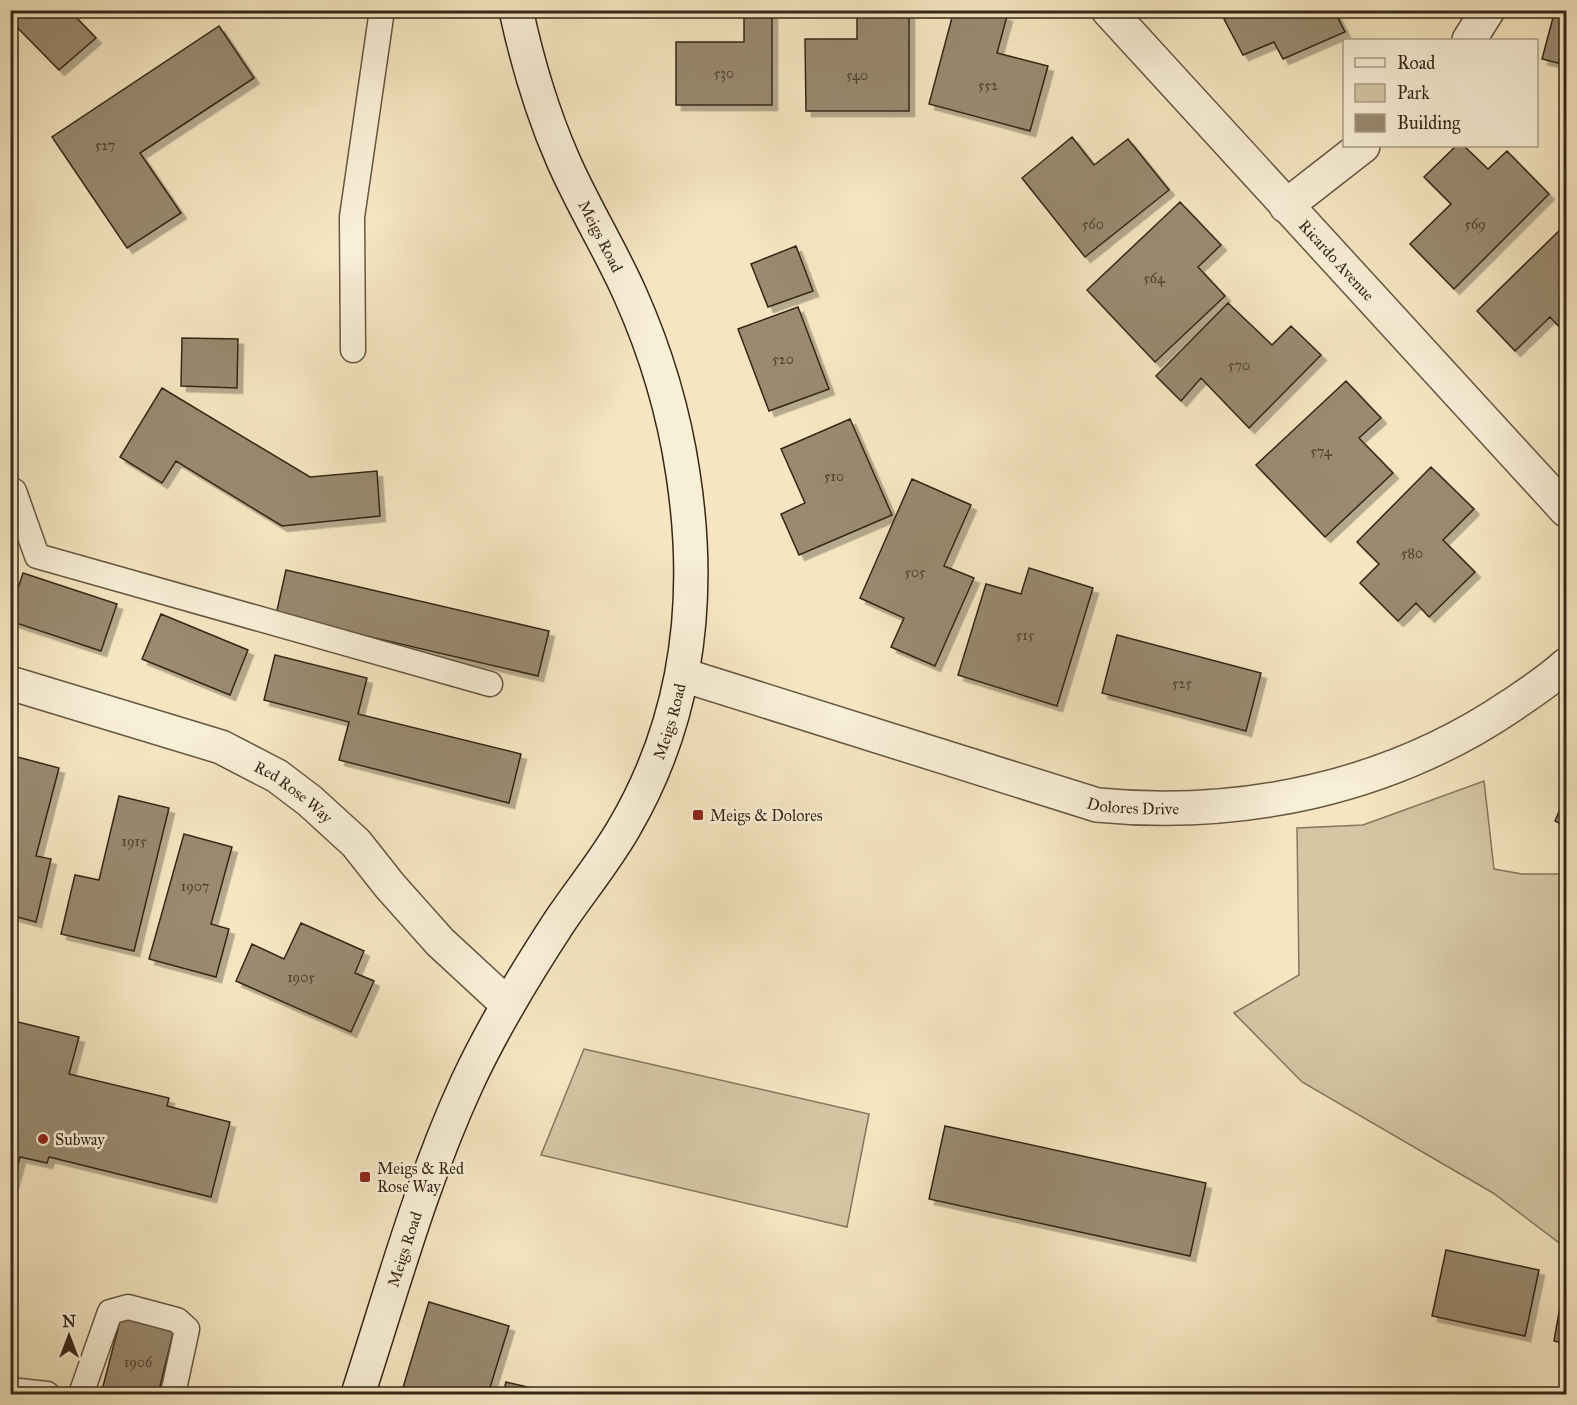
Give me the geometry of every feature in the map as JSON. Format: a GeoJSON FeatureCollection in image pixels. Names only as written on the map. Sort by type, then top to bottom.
{"type":"FeatureCollection","features":[{"type":"Feature","properties":{"kind":"street","name":"Meigs Road"},"geometry":{"type":"LineString","coordinates":[[358,1395],[426,1182],[468,1082],[508,1005],[558,923],[623,829],[657,762],[683,675],[690,627],[690,550],[683,472],[659,370],[631,295],[563,160],[527,62],[516,10]]}},
{"type":"Feature","properties":{"kind":"street","name":"Ricardo Avenue"},"geometry":{"type":"LineString","coordinates":[[1108,10],[1566,510]]}},
{"type":"Feature","properties":{"kind":"street"},"geometry":{"type":"LineString","coordinates":[[1470,39],[1488,10]]}},
{"type":"Feature","properties":{"kind":"street"},"geometry":{"type":"LineString","coordinates":[[1286,206],[1362,147]]}},
{"type":"Feature","properties":{"kind":"street","name":"Dolores Drive"},"geometry":{"type":"LineString","coordinates":[[683,675],[1097,805],[1152,810],[1271,801],[1357,780],[1439,748],[1476,730],[1554,676],[1566,664]]}},
{"type":"Feature","properties":{"kind":"street","name":"Red Rose Way"},"geometry":{"type":"LineString","coordinates":[[10,684],[221,747],[277,777],[310,801],[356,843],[390,886],[440,942],[508,1005]]}},
{"type":"Feature","properties":{"kind":"lane"},"geometry":{"type":"LineString","coordinates":[[353,350],[352,217],[382,10]]}},
{"type":"Feature","properties":{"kind":"lane"},"geometry":{"type":"LineString","coordinates":[[10,489],[14,491],[36,556],[490,684]]}},
{"type":"Feature","properties":{"kind":"lane"},"geometry":{"type":"LineString","coordinates":[[81,1395],[110,1312],[128,1306],[177,1320],[187,1329],[173,1395]]}},
{"type":"Feature","properties":{"kind":"lane"},"geometry":{"type":"LineString","coordinates":[[10,1390],[15,1395]]}},
{"type":"Feature","properties":{"kind":"lane"},"geometry":{"type":"LineString","coordinates":[[10,1390],[47,1395]]}},
{"type":"Feature","properties":{"kind":"green space"},"geometry":{"type":"Polygon","coordinates":[[[1484,781],[1494,869],[1522,874],[1566,874],[1566,1248],[1493,1193],[1302,1082],[1234,1013],[1299,975],[1297,828],[1363,825],[1484,781]]]}},
{"type":"Feature","properties":{"kind":"green space"},"geometry":{"type":"Polygon","coordinates":[[[584,1049],[869,1114],[847,1227],[541,1155],[584,1049]]]}},
{"type":"Feature","properties":{"kind":"building"},"geometry":{"type":"Polygon","coordinates":[[[10,10],[69,10],[96,38],[59,70],[10,20],[10,10]]]}},
{"type":"Feature","properties":{"kind":"building"},"geometry":{"type":"Polygon","coordinates":[[[744,10],[772,10],[772,105],[676,105],[676,42],[744,42],[744,10]]]}},
{"type":"Feature","properties":{"kind":"building"},"geometry":{"type":"Polygon","coordinates":[[[857,10],[909,10],[909,111],[806,111],[805,39],[857,39],[857,10]]]}},
{"type":"Feature","properties":{"kind":"building"},"geometry":{"type":"Polygon","coordinates":[[[954,10],[985,10],[1007,16],[997,53],[1048,66],[1030,131],[929,104],[954,10]]]}},
{"type":"Feature","properties":{"kind":"building"},"geometry":{"type":"Polygon","coordinates":[[[1241,10],[1334,10],[1345,32],[1283,59],[1274,42],[1243,55],[1224,19],[1241,10]]]}},
{"type":"Feature","properties":{"kind":"building"},"geometry":{"type":"Polygon","coordinates":[[[1555,10],[1566,10],[1566,65],[1542,59],[1555,10]]]}},
{"type":"Feature","properties":{"kind":"building"},"geometry":{"type":"Polygon","coordinates":[[[219,26],[254,78],[140,153],[181,213],[127,248],[52,137],[219,26]]]}},
{"type":"Feature","properties":{"kind":"building"},"geometry":{"type":"Polygon","coordinates":[[[1072,137],[1094,165],[1128,139],[1169,190],[1085,257],[1022,178],[1072,137]]]}},
{"type":"Feature","properties":{"kind":"building"},"geometry":{"type":"Polygon","coordinates":[[[1455,147],[1465,147],[1488,169],[1507,151],[1549,194],[1454,289],[1410,244],[1451,204],[1424,177],[1455,147]]]}},
{"type":"Feature","properties":{"kind":"building"},"geometry":{"type":"Polygon","coordinates":[[[1180,202],[1221,245],[1198,267],[1225,296],[1155,362],[1087,290],[1180,202]]]}},
{"type":"Feature","properties":{"kind":"building"},"geometry":{"type":"Polygon","coordinates":[[[1566,224],[1566,334],[1550,317],[1515,351],[1477,311],[1566,224]]]}},
{"type":"Feature","properties":{"kind":"building"},"geometry":{"type":"Polygon","coordinates":[[[796,246],[813,291],[768,307],[751,264],[796,246]]]}},
{"type":"Feature","properties":{"kind":"building"},"geometry":{"type":"Polygon","coordinates":[[[1228,303],[1272,345],[1291,326],[1321,355],[1249,428],[1201,378],[1181,401],[1156,376],[1228,303]]]}},
{"type":"Feature","properties":{"kind":"building"},"geometry":{"type":"Polygon","coordinates":[[[798,307],[829,389],[769,411],[738,329],[798,307]]]}},
{"type":"Feature","properties":{"kind":"building"},"geometry":{"type":"Polygon","coordinates":[[[182,338],[238,339],[237,388],[181,386],[182,338]]]}},
{"type":"Feature","properties":{"kind":"building"},"geometry":{"type":"Polygon","coordinates":[[[1346,381],[1381,418],[1359,438],[1393,473],[1325,537],[1256,465],[1346,381]]]}},
{"type":"Feature","properties":{"kind":"building"},"geometry":{"type":"Polygon","coordinates":[[[162,388],[310,477],[377,471],[380,516],[282,526],[176,461],[162,483],[120,457],[162,388]]]}},
{"type":"Feature","properties":{"kind":"building"},"geometry":{"type":"Polygon","coordinates":[[[850,419],[892,515],[799,555],[781,514],[805,503],[781,449],[850,419]]]}},
{"type":"Feature","properties":{"kind":"building"},"geometry":{"type":"Polygon","coordinates":[[[1431,467],[1474,509],[1443,540],[1475,572],[1429,617],[1416,603],[1398,621],[1360,583],[1379,564],[1357,542],[1431,467]]]}},
{"type":"Feature","properties":{"kind":"building"},"geometry":{"type":"Polygon","coordinates":[[[912,479],[971,505],[944,566],[974,578],[935,666],[891,647],[904,618],[860,598],[912,479]]]}},
{"type":"Feature","properties":{"kind":"building"},"geometry":{"type":"Polygon","coordinates":[[[1029,568],[1093,588],[1057,706],[958,675],[986,584],[1021,594],[1029,568]]]}},
{"type":"Feature","properties":{"kind":"building"},"geometry":{"type":"Polygon","coordinates":[[[286,570],[549,631],[538,676],[276,615],[286,570]]]}},
{"type":"Feature","properties":{"kind":"building"},"geometry":{"type":"Polygon","coordinates":[[[23,573],[117,604],[101,651],[10,621],[10,612],[23,573]]]}},
{"type":"Feature","properties":{"kind":"building"},"geometry":{"type":"Polygon","coordinates":[[[161,614],[248,650],[230,695],[142,659],[161,614]]]}},
{"type":"Feature","properties":{"kind":"building"},"geometry":{"type":"Polygon","coordinates":[[[1117,635],[1261,673],[1246,731],[1102,693],[1117,635]]]}},
{"type":"Feature","properties":{"kind":"building"},"geometry":{"type":"Polygon","coordinates":[[[275,655],[367,678],[358,714],[521,754],[509,803],[339,760],[349,722],[264,700],[275,655]]]}},
{"type":"Feature","properties":{"kind":"building"},"geometry":{"type":"Polygon","coordinates":[[[10,755],[59,768],[36,856],[51,859],[36,922],[10,915],[10,755]]]}},
{"type":"Feature","properties":{"kind":"building"},"geometry":{"type":"Polygon","coordinates":[[[1566,795],[1566,827],[1555,821],[1566,795]]]}},
{"type":"Feature","properties":{"kind":"building"},"geometry":{"type":"Polygon","coordinates":[[[119,796],[169,808],[134,951],[61,934],[75,875],[99,880],[119,796]]]}},
{"type":"Feature","properties":{"kind":"building"},"geometry":{"type":"Polygon","coordinates":[[[184,834],[232,847],[211,924],[229,929],[216,977],[149,959],[184,834]]]}},
{"type":"Feature","properties":{"kind":"building"},"geometry":{"type":"Polygon","coordinates":[[[301,923],[364,951],[355,973],[374,981],[351,1032],[236,981],[252,944],[284,959],[301,923]]]}},
{"type":"Feature","properties":{"kind":"building"},"geometry":{"type":"Polygon","coordinates":[[[10,1020],[79,1037],[69,1074],[169,1098],[167,1106],[230,1122],[211,1197],[49,1157],[47,1163],[20,1157],[13,1183],[10,1182],[10,1020]]]}},
{"type":"Feature","properties":{"kind":"building"},"geometry":{"type":"Polygon","coordinates":[[[945,1126],[1206,1183],[1190,1256],[929,1199],[945,1126]]]}},
{"type":"Feature","properties":{"kind":"building"},"geometry":{"type":"Polygon","coordinates":[[[1446,1250],[1539,1270],[1525,1336],[1432,1316],[1446,1250]]]}},
{"type":"Feature","properties":{"kind":"building"},"geometry":{"type":"Polygon","coordinates":[[[1561,1301],[1566,1302],[1566,1344],[1554,1341],[1561,1301]]]}},
{"type":"Feature","properties":{"kind":"building"},"geometry":{"type":"Polygon","coordinates":[[[429,1302],[509,1326],[488,1394],[401,1394],[429,1302]]]}},
{"type":"Feature","properties":{"kind":"building"},"geometry":{"type":"Polygon","coordinates":[[[121,1317],[174,1330],[158,1394],[101,1394],[121,1317]]]}},
{"type":"Feature","properties":{"kind":"building"},"geometry":{"type":"Polygon","coordinates":[[[506,1382],[557,1394],[503,1394],[506,1382]]]}},
{"type":"Feature","properties":{"kind":"place","name":"Meigs & Dolores"},"geometry":{"type":"Point","coordinates":[698,815]}},
{"type":"Feature","properties":{"kind":"place","name":"Subway"},"geometry":{"type":"Point","coordinates":[43,1139]}},
{"type":"Feature","properties":{"kind":"place","name":"Meigs & Red Rose Way"},"geometry":{"type":"Point","coordinates":[365,1177]}}]}
